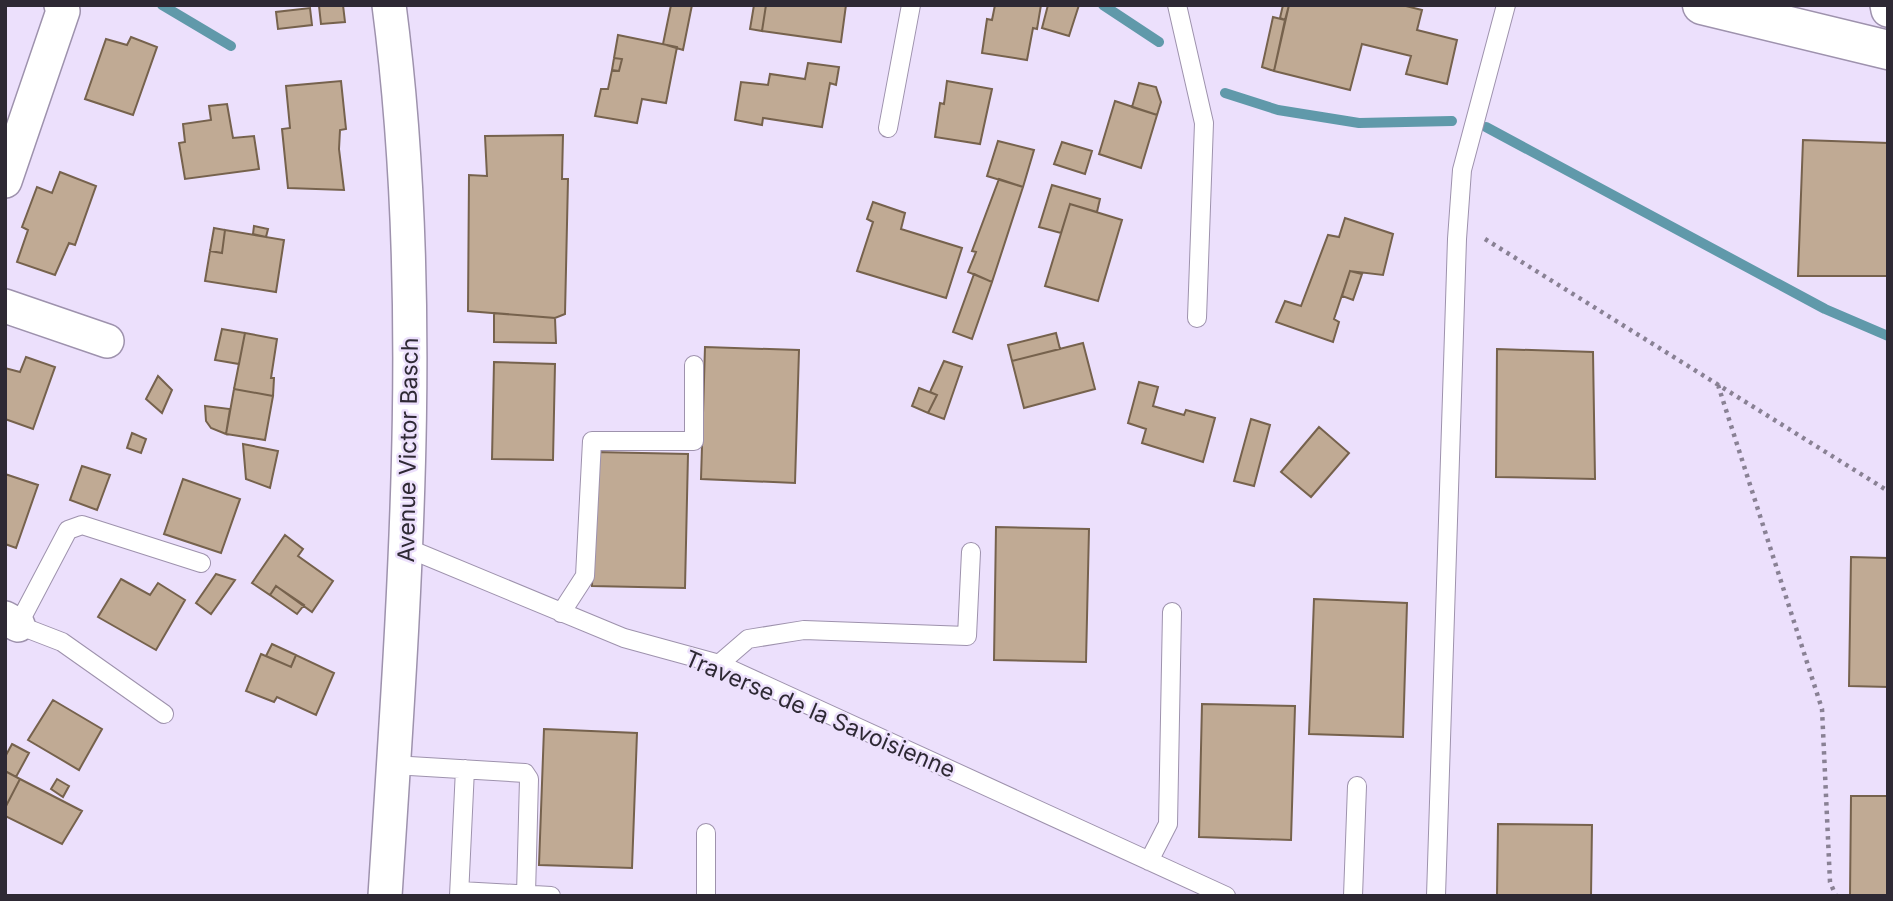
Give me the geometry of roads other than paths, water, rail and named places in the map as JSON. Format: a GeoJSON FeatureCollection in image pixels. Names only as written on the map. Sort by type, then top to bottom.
{"type":"FeatureCollection","features":[{"type":"Feature","properties":{"kind":"street"},"geometry":{"type":"LineString","coordinates":[[5,181],[63,11],[61,5]]}},
{"type":"Feature","properties":{"kind":"street","name":"Avenue Victor Basch"},"geometry":{"type":"LineString","coordinates":[[385,896],[407,548],[410,302],[398,79],[388,5]]}},
{"type":"Feature","properties":{"kind":"street"},"geometry":{"type":"LineString","coordinates":[[1702,5],[1888,50]]}},
{"type":"Feature","properties":{"kind":"street"},"geometry":{"type":"LineString","coordinates":[[5,306],[107,341]]}},
{"type":"Feature","properties":{"kind":"lane"},"geometry":{"type":"LineString","coordinates":[[888,128],[911,5]]}},
{"type":"Feature","properties":{"kind":"lane"},"geometry":{"type":"LineString","coordinates":[[1177,5],[1204,123],[1197,318]]}},
{"type":"Feature","properties":{"kind":"lane"},"geometry":{"type":"LineString","coordinates":[[1436,896],[1458,222],[1462,170],[1506,5]]}},
{"type":"Feature","properties":{"kind":"lane"},"geometry":{"type":"LineString","coordinates":[[561,613],[585,576],[592,441],[694,441],[694,365]]}},
{"type":"Feature","properties":{"kind":"lane"},"geometry":{"type":"LineString","coordinates":[[164,714],[62,642],[12,622],[68,530],[82,525],[201,563]]}},
{"type":"Feature","properties":{"kind":"lane","name":"Traverse de la Savoisienne"},"geometry":{"type":"LineString","coordinates":[[407,548],[624,638],[719,664],[1226,896]]}},
{"type":"Feature","properties":{"kind":"lane"},"geometry":{"type":"LineString","coordinates":[[719,664],[748,639],[804,629],[967,636],[971,552]]}},
{"type":"Feature","properties":{"kind":"lane"},"geometry":{"type":"LineString","coordinates":[[1149,862],[1168,824],[1172,612]]}},
{"type":"Feature","properties":{"kind":"lane"},"geometry":{"type":"LineString","coordinates":[[393,765],[526,773],[529,779],[526,894]]}},
{"type":"Feature","properties":{"kind":"lane"},"geometry":{"type":"LineString","coordinates":[[465,769],[459,893],[551,896]]}},
{"type":"Feature","properties":{"kind":"lane"},"geometry":{"type":"LineString","coordinates":[[1353,896],[1357,786]]}},
{"type":"Feature","properties":{"kind":"lane"},"geometry":{"type":"LineString","coordinates":[[706,833],[706,896]]}},
{"type":"Feature","properties":{"kind":"waterway"},"geometry":{"type":"LineString","coordinates":[[162,5],[231,46]]}},
{"type":"Feature","properties":{"kind":"waterway"},"geometry":{"type":"LineString","coordinates":[[1103,5],[1159,42]]}},
{"type":"Feature","properties":{"kind":"waterway"},"geometry":{"type":"LineString","coordinates":[[1225,93],[1278,110],[1359,123],[1452,121]]}},
{"type":"Feature","properties":{"kind":"waterway"},"geometry":{"type":"LineString","coordinates":[[1486,127],[1825,309],[1888,336]]}}]}
